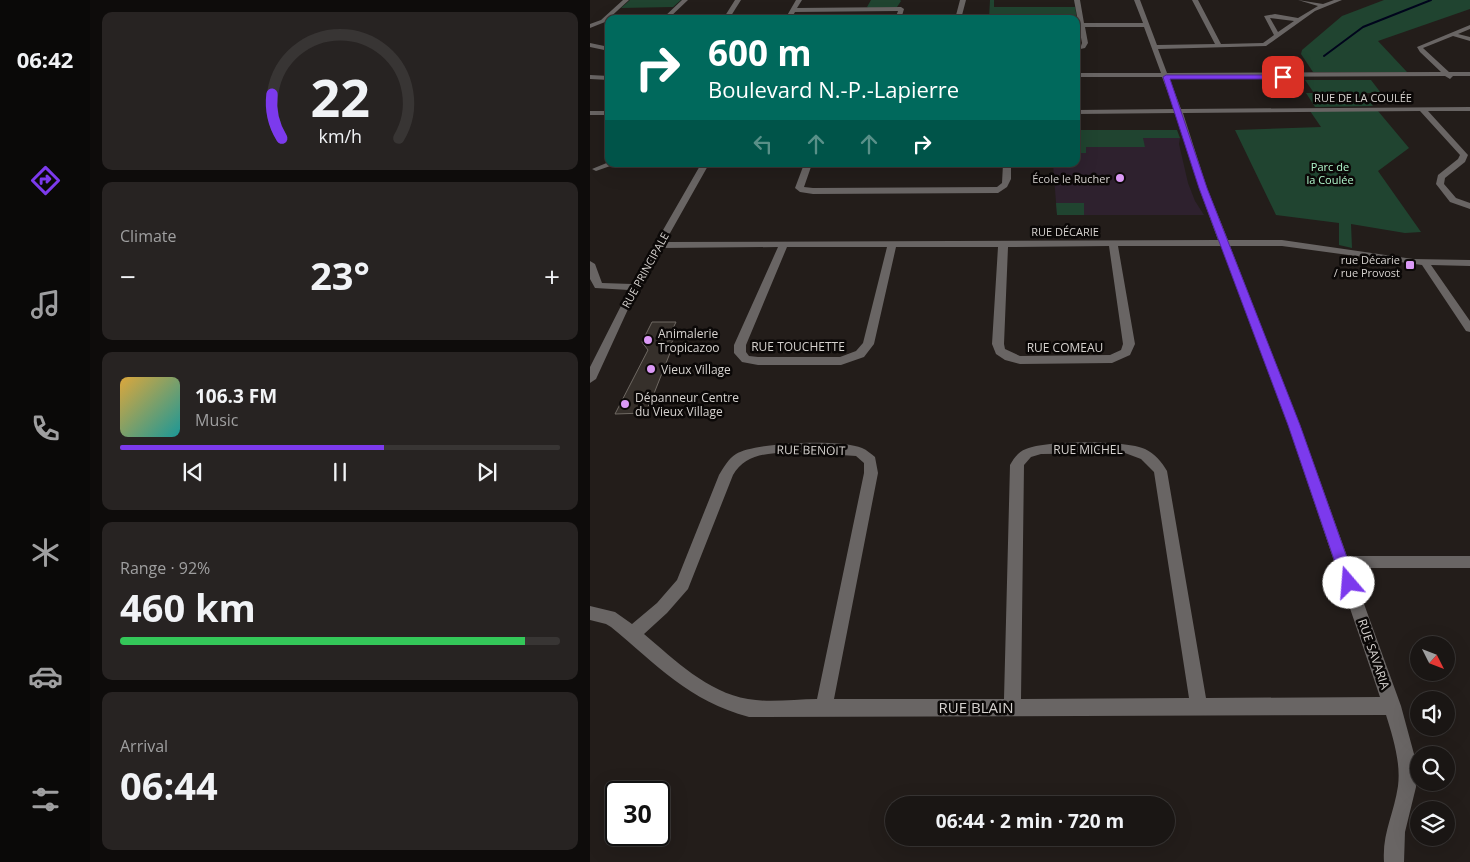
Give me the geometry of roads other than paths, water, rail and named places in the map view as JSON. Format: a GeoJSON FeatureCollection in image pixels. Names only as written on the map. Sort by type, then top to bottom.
{"type":"FeatureCollection","features":[{"type":"Feature","properties":{"kind":"street"},"geometry":{"type":"LineString","coordinates":[[610,15],[626,0]]}},
{"type":"Feature","properties":{"kind":"street"},"geometry":{"type":"LineString","coordinates":[[669,15],[685,0]]}},
{"type":"Feature","properties":{"kind":"street"},"geometry":{"type":"LineString","coordinates":[[729,15],[738,0]]}},
{"type":"Feature","properties":{"kind":"street"},"geometry":{"type":"LineString","coordinates":[[791,15],[799,0]]}},
{"type":"Feature","properties":{"kind":"street"},"geometry":{"type":"LineString","coordinates":[[798,15],[806,0]]}},
{"type":"Feature","properties":{"kind":"street"},"geometry":{"type":"LineString","coordinates":[[959,15],[963,0]]}},
{"type":"Feature","properties":{"kind":"street"},"geometry":{"type":"LineString","coordinates":[[1077,0],[1085,44],[1080,46]]}},
{"type":"Feature","properties":{"kind":"street","name":"RUE SAVARIA"},"geometry":{"type":"LineString","coordinates":[[1138,0],[1179,112],[1203,188],[1294,425],[1402,739],[1407,786],[1392,840],[1394,862]]}},
{"type":"Feature","properties":{"kind":"street"},"geometry":{"type":"LineString","coordinates":[[1195,0],[1220,47]]}},
{"type":"Feature","properties":{"kind":"street"},"geometry":{"type":"LineString","coordinates":[[1301,0],[1323,6]]}},
{"type":"Feature","properties":{"kind":"street"},"geometry":{"type":"LineString","coordinates":[[1155,47],[1259,46],[1268,44],[1313,10],[1339,0]]}},
{"type":"Feature","properties":{"kind":"street"},"geometry":{"type":"LineString","coordinates":[[862,10],[865,2]]}},
{"type":"Feature","properties":{"kind":"street"},"geometry":{"type":"LineString","coordinates":[[899,15],[904,2]]}},
{"type":"Feature","properties":{"kind":"street"},"geometry":{"type":"LineString","coordinates":[[794,10],[901,9]]}},
{"type":"Feature","properties":{"kind":"street"},"geometry":{"type":"LineString","coordinates":[[1278,36],[1266,17],[1275,16],[1298,20]]}},
{"type":"Feature","properties":{"kind":"street"},"geometry":{"type":"LineString","coordinates":[[590,26],[605,19]]}},
{"type":"Feature","properties":{"kind":"street"},"geometry":{"type":"LineString","coordinates":[[1082,25],[1146,24]]}},
{"type":"Feature","properties":{"kind":"street"},"geometry":{"type":"LineString","coordinates":[[1449,76],[1420,48],[1423,44],[1470,27]]}},
{"type":"Feature","properties":{"kind":"street"},"geometry":{"type":"LineString","coordinates":[[1452,34],[1470,39]]}},
{"type":"Feature","properties":{"kind":"street"},"geometry":{"type":"LineString","coordinates":[[590,45],[605,48]]}},
{"type":"Feature","properties":{"kind":"street"},"geometry":{"type":"LineString","coordinates":[[1080,76],[1470,76]]}},
{"type":"Feature","properties":{"kind":"street"},"geometry":{"type":"LineString","coordinates":[[590,78],[605,79]]}},
{"type":"Feature","properties":{"kind":"street","name":"RUE DE LA COULÉE"},"geometry":{"type":"LineString","coordinates":[[1080,112],[1179,112],[1307,108],[1470,109]]}},
{"type":"Feature","properties":{"kind":"street"},"geometry":{"type":"LineString","coordinates":[[1422,109],[1464,155],[1462,160],[1441,177],[1439,183],[1453,200],[1470,206]]}},
{"type":"Feature","properties":{"kind":"street"},"geometry":{"type":"LineString","coordinates":[[590,113],[605,113]]}},
{"type":"Feature","properties":{"kind":"street"},"geometry":{"type":"LineString","coordinates":[[596,169],[605,166]]}},
{"type":"Feature","properties":{"kind":"street","name":"RUE PRINCIPALE"},"geometry":{"type":"LineString","coordinates":[[590,379],[635,287],[703,167]]}},
{"type":"Feature","properties":{"kind":"street"},"geometry":{"type":"LineString","coordinates":[[807,167],[799,188],[813,191],[998,190],[1004,188],[1007,183],[1007,167]]}},
{"type":"Feature","properties":{"kind":"street","name":"RUE COMEAU"},"geometry":{"type":"LineString","coordinates":[[1003,244],[998,344],[1000,351],[1009,357],[1020,360],[1106,360],[1122,355],[1129,348],[1113,243]]}},
{"type":"Feature","properties":{"kind":"street","name":"RUE DÉCARIE"},"geometry":{"type":"LineString","coordinates":[[659,245],[1294,243],[1425,263],[1470,263]]}},
{"type":"Feature","properties":{"kind":"street","name":"RUE TOUCHETTE"},"geometry":{"type":"LineString","coordinates":[[784,244],[740,345],[740,353],[746,359],[758,361],[841,361],[860,354],[868,344],[892,244]]}},
{"type":"Feature","properties":{"kind":"street"},"geometry":{"type":"LineString","coordinates":[[1425,263],[1470,329]]}},
{"type":"Feature","properties":{"kind":"street"},"geometry":{"type":"LineString","coordinates":[[590,264],[599,286],[635,287]]}},
{"type":"Feature","properties":{"kind":"street","name":"RUE MICHEL"},"geometry":{"type":"LineString","coordinates":[[1012,707],[1017,465],[1029,452],[1041,449],[1126,448],[1147,455],[1160,471],[1199,708]]}},
{"type":"Feature","properties":{"kind":"street","name":"RUE BENOIT"},"geometry":{"type":"LineString","coordinates":[[633,634],[666,604],[683,584],[726,475],[734,462],[748,453],[766,449],[848,450],[860,452],[870,461],[872,473],[824,708]]}},
{"type":"Feature","properties":{"kind":"street"},"geometry":{"type":"LineString","coordinates":[[1342,562],[1470,562]]}},
{"type":"Feature","properties":{"kind":"street","name":"RUE BLAIN"},"geometry":{"type":"LineString","coordinates":[[590,613],[609,617],[633,634],[690,682],[723,702],[749,708],[1392,706]]}},
{"type":"Feature","properties":{"kind":"waterway"},"geometry":{"type":"LineString","coordinates":[[1324,56],[1363,27],[1431,0]]}},
{"type":"Feature","properties":{"kind":"place","name":"École le Rucher"},"geometry":{"type":"Point","coordinates":[1120,178]}},
{"type":"Feature","properties":{"kind":"place","name":"rue Décarie / rue Provost"},"geometry":{"type":"Point","coordinates":[1410,265]}},
{"type":"Feature","properties":{"kind":"place","name":"Animalerie Tropicazoo"},"geometry":{"type":"Point","coordinates":[648,340]}},
{"type":"Feature","properties":{"kind":"place","name":"Vieux Village"},"geometry":{"type":"Point","coordinates":[651,369]}},
{"type":"Feature","properties":{"kind":"place","name":"Dépanneur Centre du Vieux Village"},"geometry":{"type":"Point","coordinates":[625,404]}},
{"type":"Feature","properties":{"kind":"park label","name":"Parc de la Coulée"},"geometry":{"type":"Point","coordinates":[1330,172]}}]}
